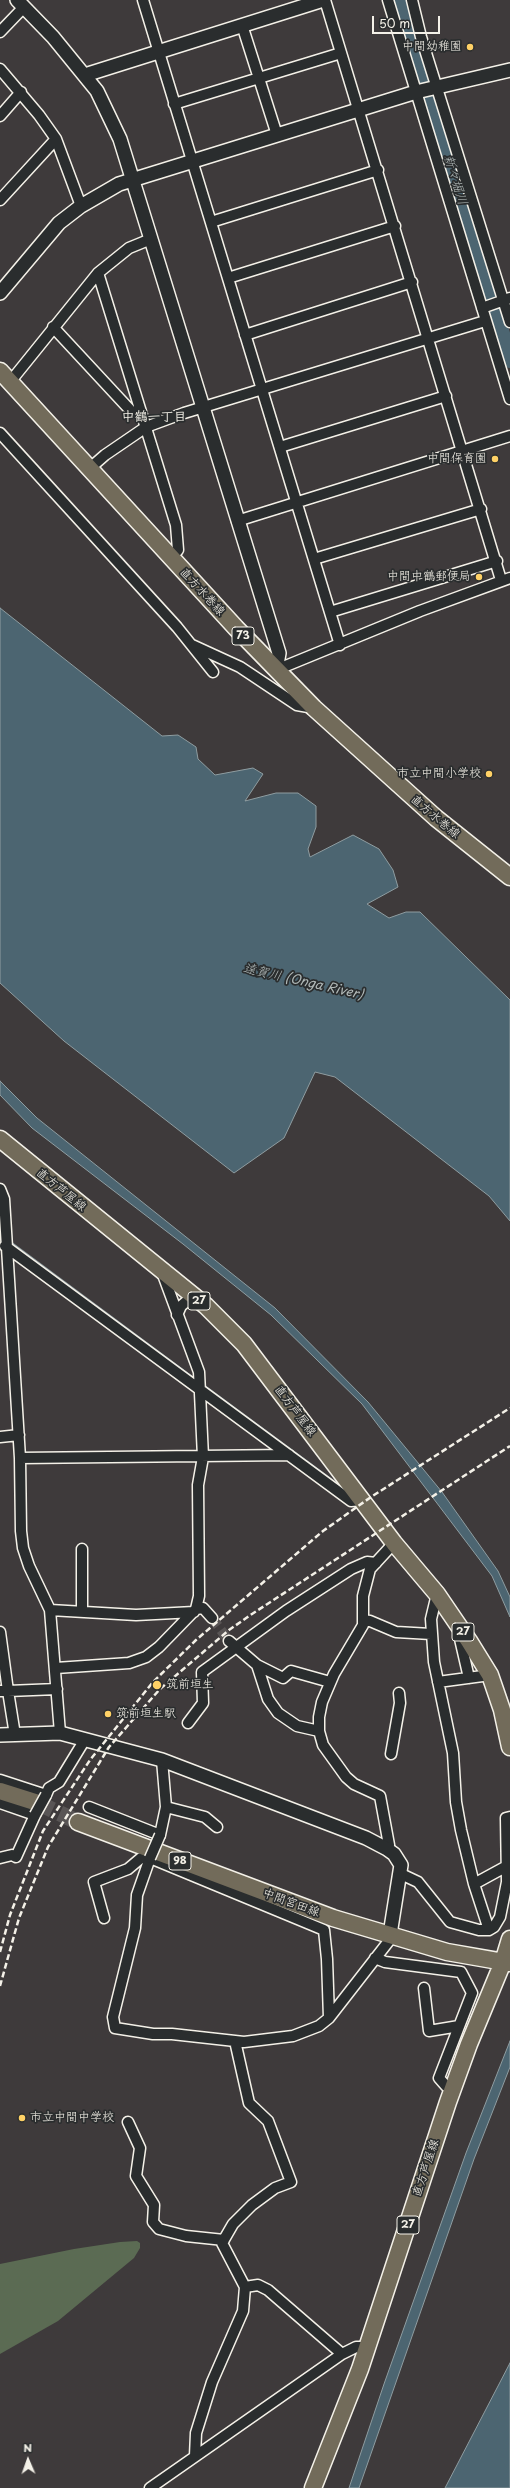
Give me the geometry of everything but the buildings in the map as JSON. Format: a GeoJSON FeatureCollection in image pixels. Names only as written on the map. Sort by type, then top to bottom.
{"type":"FeatureCollection","features":[{"type":"Feature","properties":{"kind":"main road","name":"直方水巻線"},"geometry":{"type":"LineString","coordinates":[[5,376],[171,558],[276,670],[314,708],[436,818],[510,877]]}},
{"type":"Feature","properties":{"kind":"main road","name":"直方芦屋線"},"geometry":{"type":"LineString","coordinates":[[0,1140],[196,1298],[244,1344],[394,1543],[437,1594],[490,1675],[502,1710],[510,1747]]}},
{"type":"Feature","properties":{"kind":"main road"},"geometry":{"type":"LineString","coordinates":[[0,1791],[39,1805]]}},
{"type":"Feature","properties":{"kind":"main road","name":"中間宮田線"},"geometry":{"type":"LineString","coordinates":[[78,1822],[281,1900],[392,1937],[447,1952],[507,1963]]}},
{"type":"Feature","properties":{"kind":"main road","name":"直方芦屋線"},"geometry":{"type":"LineString","coordinates":[[313,2488],[367,2347],[453,2089],[507,1963],[510,1939]]}},
{"type":"Feature","properties":{"kind":"street"},"geometry":{"type":"LineString","coordinates":[[143,0],[340,645]]}},
{"type":"Feature","properties":{"kind":"street"},"geometry":{"type":"LineString","coordinates":[[85,75],[324,0],[342,53],[412,282],[428,340],[497,561],[506,579],[276,670]]}},
{"type":"Feature","properties":{"kind":"street"},"geometry":{"type":"LineString","coordinates":[[388,0],[418,91],[484,307],[485,321],[510,400]]}},
{"type":"Feature","properties":{"kind":"street"},"geometry":{"type":"LineString","coordinates":[[412,0],[435,87],[510,322]]}},
{"type":"Feature","properties":{"kind":"street"},"geometry":{"type":"LineString","coordinates":[[0,32],[20,3],[85,75],[97,91],[112,118],[151,239],[202,409],[279,654],[276,670]]}},
{"type":"Feature","properties":{"kind":"street"},"geometry":{"type":"LineString","coordinates":[[242,25],[277,135]]}},
{"type":"Feature","properties":{"kind":"street"},"geometry":{"type":"LineString","coordinates":[[174,104],[342,53]]}},
{"type":"Feature","properties":{"kind":"street"},"geometry":{"type":"LineString","coordinates":[[0,70],[21,92],[56,138],[81,206]]}},
{"type":"Feature","properties":{"kind":"street"},"geometry":{"type":"LineString","coordinates":[[0,292],[59,223],[81,206],[106,190],[132,179],[418,91],[510,70]]}},
{"type":"Feature","properties":{"kind":"street"},"geometry":{"type":"LineString","coordinates":[[0,116],[21,92]]}},
{"type":"Feature","properties":{"kind":"street"},"geometry":{"type":"LineString","coordinates":[[0,200],[56,138]]}},
{"type":"Feature","properties":{"kind":"street"},"geometry":{"type":"LineString","coordinates":[[211,222],[378,170]]}},
{"type":"Feature","properties":{"kind":"street"},"geometry":{"type":"LineString","coordinates":[[228,278],[395,226]]}},
{"type":"Feature","properties":{"kind":"street"},"geometry":{"type":"LineString","coordinates":[[5,376],[53,326],[98,273],[129,248],[151,239]]}},
{"type":"Feature","properties":{"kind":"street"},"geometry":{"type":"LineString","coordinates":[[98,273],[179,538],[178,550],[171,558]]}},
{"type":"Feature","properties":{"kind":"street"},"geometry":{"type":"LineString","coordinates":[[245,334],[412,282]]}},
{"type":"Feature","properties":{"kind":"street"},"geometry":{"type":"LineString","coordinates":[[484,307],[504,301]]}},
{"type":"Feature","properties":{"kind":"street"},"geometry":{"type":"LineString","coordinates":[[89,469],[105,455],[146,427],[485,321]]}},
{"type":"Feature","properties":{"kind":"street"},"geometry":{"type":"LineString","coordinates":[[53,326],[131,412],[142,415]]}},
{"type":"Feature","properties":{"kind":"street"},"geometry":{"type":"LineString","coordinates":[[280,447],[446,396]]}},
{"type":"Feature","properties":{"kind":"street"},"geometry":{"type":"LineString","coordinates":[[0,433],[192,645],[214,672]]}},
{"type":"Feature","properties":{"kind":"street"},"geometry":{"type":"LineString","coordinates":[[237,521],[464,452],[510,436]]}},
{"type":"Feature","properties":{"kind":"street"},"geometry":{"type":"LineString","coordinates":[[314,559],[481,509]]}},
{"type":"Feature","properties":{"kind":"street"},"geometry":{"type":"LineString","coordinates":[[330,612],[497,561]]}},
{"type":"Feature","properties":{"kind":"street"},"geometry":{"type":"LineString","coordinates":[[192,645],[240,667],[297,705],[314,708]]}},
{"type":"Feature","properties":{"kind":"street"},"geometry":{"type":"LineString","coordinates":[[0,1189],[4,1200],[5,1297],[19,1435],[23,1548],[32,1573],[50,1610],[56,1668],[60,1733]]}},
{"type":"Feature","properties":{"kind":"street"},"geometry":{"type":"LineString","coordinates":[[4,1245],[351,1501],[362,1500]]}},
{"type":"Feature","properties":{"kind":"street"},"geometry":{"type":"LineString","coordinates":[[56,1668],[129,1663],[146,1657],[159,1647],[195,1610],[199,1596],[198,1485],[203,1457],[201,1389],[199,1372],[162,1272]]}},
{"type":"Feature","properties":{"kind":"street"},"geometry":{"type":"LineString","coordinates":[[177,1315],[181,1306],[188,1300],[196,1298]]}},
{"type":"Feature","properties":{"kind":"street"},"geometry":{"type":"LineString","coordinates":[[0,1437],[19,1435]]}},
{"type":"Feature","properties":{"kind":"street"},"geometry":{"type":"LineString","coordinates":[[20,1458],[289,1455]]}},
{"type":"Feature","properties":{"kind":"street"},"geometry":{"type":"LineString","coordinates":[[387,1849],[389,1845],[380,1796],[370,1793],[346,1777],[323,1745],[318,1731],[322,1702],[330,1682],[363,1626],[366,1581],[370,1569],[394,1543]]}},
{"type":"Feature","properties":{"kind":"street"},"geometry":{"type":"LineString","coordinates":[[82,1549],[82,1611]]}},
{"type":"Feature","properties":{"kind":"street"},"geometry":{"type":"LineString","coordinates":[[188,1723],[203,1703],[202,1672],[232,1644],[352,1569],[367,1562],[376,1563]]}},
{"type":"Feature","properties":{"kind":"street"},"geometry":{"type":"LineString","coordinates":[[437,1594],[431,1619],[432,1634],[438,1682],[453,1753],[456,1802],[474,1884],[489,1930]]}},
{"type":"Feature","properties":{"kind":"street"},"geometry":{"type":"LineString","coordinates":[[50,1610],[136,1615],[203,1608],[212,1618]]}},
{"type":"Feature","properties":{"kind":"street"},"geometry":{"type":"LineString","coordinates":[[363,1620],[370,1620],[396,1632],[432,1634]]}},
{"type":"Feature","properties":{"kind":"street"},"geometry":{"type":"LineString","coordinates":[[0,1632],[4,1691],[14,1735]]}},
{"type":"Feature","properties":{"kind":"street"},"geometry":{"type":"LineString","coordinates":[[460,1639],[469,1678]]}},
{"type":"Feature","properties":{"kind":"street"},"geometry":{"type":"LineString","coordinates":[[232,1644],[257,1665],[283,1678],[291,1671],[330,1682]]}},
{"type":"Feature","properties":{"kind":"street"},"geometry":{"type":"LineString","coordinates":[[257,1665],[268,1699],[278,1713],[297,1726],[318,1731]]}},
{"type":"Feature","properties":{"kind":"street"},"geometry":{"type":"LineString","coordinates":[[438,1682],[490,1675]]}},
{"type":"Feature","properties":{"kind":"street"},"geometry":{"type":"LineString","coordinates":[[4,1691],[57,1689]]}},
{"type":"Feature","properties":{"kind":"street"},"geometry":{"type":"LineString","coordinates":[[391,1754],[400,1703],[399,1693]]}},
{"type":"Feature","properties":{"kind":"street"},"geometry":{"type":"LineString","coordinates":[[0,1735],[60,1733],[84,1741],[162,1760],[366,1838],[387,1849],[398,1860],[401,1874],[391,1928],[392,1937],[329,2018],[319,2026],[293,2036],[277,2040],[235,2041],[172,2034],[153,2034],[115,2028],[113,2017],[135,1928],[137,1895],[160,1835],[166,1807],[162,1760]]}},
{"type":"Feature","properties":{"kind":"street"},"geometry":{"type":"LineString","coordinates":[[0,1858],[12,1855],[16,1857],[39,1805],[49,1788],[59,1782],[84,1741]]}},
{"type":"Feature","properties":{"kind":"street"},"geometry":{"type":"LineString","coordinates":[[0,1780],[39,1805]]}},
{"type":"Feature","properties":{"kind":"street"},"geometry":{"type":"LineString","coordinates":[[0,1803],[39,1805]]}},
{"type":"Feature","properties":{"kind":"street"},"geometry":{"type":"LineString","coordinates":[[89,1807],[160,1835]]}},
{"type":"Feature","properties":{"kind":"street"},"geometry":{"type":"LineString","coordinates":[[166,1807],[205,1817],[217,1827]]}},
{"type":"Feature","properties":{"kind":"street"},"geometry":{"type":"LineString","coordinates":[[401,1874],[418,1882],[450,1922],[479,1930],[489,1930],[494,1927],[500,1917],[507,1882],[506,1818],[510,1817]]}},
{"type":"Feature","properties":{"kind":"street"},"geometry":{"type":"LineString","coordinates":[[104,1918],[94,1882],[128,1869],[141,1858],[150,1858],[324,1930],[328,1958],[329,2018]]}},
{"type":"Feature","properties":{"kind":"street"},"geometry":{"type":"LineString","coordinates":[[474,1884],[507,1866]]}},
{"type":"Feature","properties":{"kind":"street"},"geometry":{"type":"LineString","coordinates":[[375,1958],[385,1962],[461,1972],[472,1993],[439,2078],[446,2086],[453,2089]]}},
{"type":"Feature","properties":{"kind":"street"},"geometry":{"type":"LineString","coordinates":[[424,1988],[429,2031],[459,2026]]}},
{"type":"Feature","properties":{"kind":"street"},"geometry":{"type":"LineString","coordinates":[[194,2456],[196,2433],[212,2382],[243,2311],[245,2287],[223,2247],[224,2240],[234,2224],[252,2205],[275,2188],[291,2182],[268,2121],[249,2103],[235,2041]]}},
{"type":"Feature","properties":{"kind":"street"},"geometry":{"type":"LineString","coordinates":[[128,2122],[140,2148],[136,2176],[154,2205],[153,2222],[159,2229],[186,2236],[224,2240]]}},
{"type":"Feature","properties":{"kind":"street"},"geometry":{"type":"LineString","coordinates":[[245,2287],[258,2285],[268,2290],[342,2354]]}},
{"type":"Feature","properties":{"kind":"street"},"geometry":{"type":"LineString","coordinates":[[150,2488],[342,2354],[356,2347],[367,2347]]}},
{"type":"Feature","properties":{"kind":"green space"},"geometry":{"type":"Polygon","coordinates":[[[137,2241],[140,2243],[140,2248],[134,2258],[58,2321],[0,2354],[0,2264],[74,2249],[137,2241]]]}},
{"type":"Feature","properties":{"kind":"water","name":"遠賀川 (Onga River)"},"geometry":{"type":"Polygon","coordinates":[[[0,608],[162,736],[178,735],[196,747],[198,759],[215,775],[253,768],[263,774],[245,801],[276,793],[298,793],[316,806],[316,827],[308,849],[310,857],[353,835],[379,849],[393,870],[398,887],[367,904],[389,918],[406,912],[420,912],[510,1000],[510,1221],[489,1196],[335,1077],[315,1072],[284,1138],[234,1173],[64,1041],[0,983],[0,608]]]}},
{"type":"Feature","properties":{"kind":"water"},"geometry":{"type":"Polygon","coordinates":[[[0,1081],[37,1118],[275,1308],[368,1402],[442,1492],[498,1571],[510,1597],[510,1617],[492,1576],[362,1404],[271,1315],[183,1244],[32,1128],[0,1095],[0,1081]]]}},
{"type":"Feature","properties":{"kind":"water"},"geometry":{"type":"Polygon","coordinates":[[[510,2041],[510,2067],[474,2159],[359,2488],[349,2488],[384,2384],[466,2153],[510,2041]]]}},
{"type":"Feature","properties":{"kind":"water"},"geometry":{"type":"Polygon","coordinates":[[[510,2363],[510,2488],[445,2488],[510,2363]]]}},
{"type":"Feature","properties":{"kind":"waterway","name":"新々堀川"},"geometry":{"type":"LineString","coordinates":[[401,0],[510,360]]}},
{"type":"Feature","properties":{"kind":"waterway"},"geometry":{"type":"LineString","coordinates":[[10,1242],[196,1380]]}},
{"type":"Feature","properties":{"kind":"waterway"},"geometry":{"type":"LineString","coordinates":[[203,1385],[344,1489]]}},
{"type":"Feature","properties":{"kind":"tunnel"},"geometry":{"type":"LineString","coordinates":[[212,1618],[229,1641]]}},
{"type":"Feature","properties":{"kind":"tunnel"},"geometry":{"type":"LineString","coordinates":[[38,1803],[78,1822]]}},
{"type":"Feature","properties":{"kind":"railway"},"geometry":{"type":"LineString","coordinates":[[0,1952],[10,1915],[43,1831],[90,1760],[153,1682],[196,1640],[323,1531],[371,1497],[510,1408]]}},
{"type":"Feature","properties":{"kind":"railway"},"geometry":{"type":"LineString","coordinates":[[0,1986],[19,1918],[48,1847],[109,1747],[160,1689],[229,1630],[252,1614],[510,1446]]}},
{"type":"Feature","properties":{"kind":"place","name":"中間幼稚園"},"geometry":{"type":"Point","coordinates":[470,47]}},
{"type":"Feature","properties":{"kind":"place","name":"中間保育園"},"geometry":{"type":"Point","coordinates":[495,459]}},
{"type":"Feature","properties":{"kind":"place","name":"中間中鶴郵便局"},"geometry":{"type":"Point","coordinates":[479,577]}},
{"type":"Feature","properties":{"kind":"place","name":"市立中間小学校"},"geometry":{"type":"Point","coordinates":[489,774]}},
{"type":"Feature","properties":{"kind":"place","name":"筑前垣生"},"geometry":{"type":"Point","coordinates":[157,1685]}},
{"type":"Feature","properties":{"kind":"place","name":"筑前垣生駅"},"geometry":{"type":"Point","coordinates":[108,1714]}},
{"type":"Feature","properties":{"kind":"place","name":"市立中間中学校"},"geometry":{"type":"Point","coordinates":[22,2118]}},
{"type":"Feature","properties":{"kind":"district","name":"中鶴一丁目"},"geometry":{"type":"Point","coordinates":[154,417]}}]}
